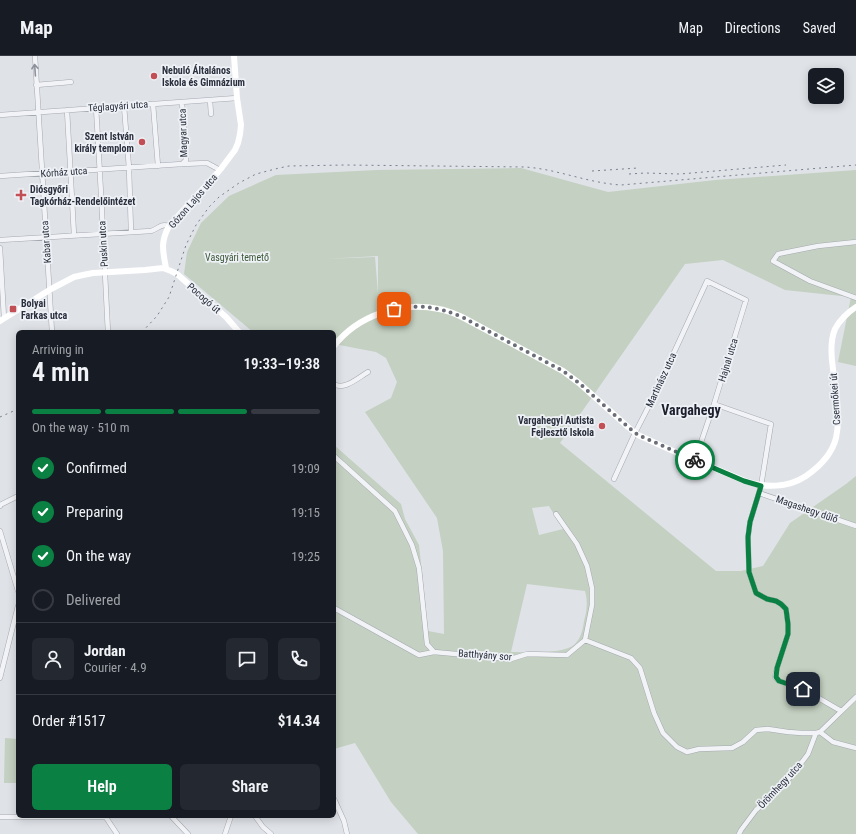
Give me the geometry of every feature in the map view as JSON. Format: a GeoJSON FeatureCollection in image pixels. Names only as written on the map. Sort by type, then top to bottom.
{"type":"FeatureCollection","features":[{"type":"Feature","properties":{"kind":"main road","name":"Gózon Lajos utca"},"geometry":{"type":"LineString","coordinates":[[166,268],[163,243],[164,235],[169,226],[220,170],[235,150],[238,143],[241,125],[236,98],[234,56]]}},
{"type":"Feature","properties":{"kind":"main road"},"geometry":{"type":"LineString","coordinates":[[2,320],[74,277],[93,273],[166,268]]}},
{"type":"Feature","properties":{"kind":"main road","name":"Pocogó út"},"geometry":{"type":"LineString","coordinates":[[166,268],[176,274],[226,317],[237,330]]}},
{"type":"Feature","properties":{"kind":"main road","name":"Csermőkei út"},"geometry":{"type":"LineString","coordinates":[[336,344],[349,331],[359,324],[375,315],[394,309],[424,307],[447,311],[462,317],[556,367],[579,383],[635,433],[744,481],[761,486],[773,486],[796,481],[802,478],[818,467],[831,450],[836,439],[838,426],[832,362],[832,341],[838,324],[856,308]]}},
{"type":"Feature","properties":{"kind":"street","name":"Kabar utca"},"geometry":{"type":"LineString","coordinates":[[35,56],[52,330]]}},
{"type":"Feature","properties":{"kind":"street"},"geometry":{"type":"LineString","coordinates":[[36,85],[71,82]]}},
{"type":"Feature","properties":{"kind":"street","name":"Téglagyári utca"},"geometry":{"type":"LineString","coordinates":[[0,115],[236,98]]}},
{"type":"Feature","properties":{"kind":"street"},"geometry":{"type":"LineString","coordinates":[[210,100],[211,114]]}},
{"type":"Feature","properties":{"kind":"street","name":"Magyar utca"},"geometry":{"type":"LineString","coordinates":[[182,102],[186,160],[182,164]]}},
{"type":"Feature","properties":{"kind":"street"},"geometry":{"type":"LineString","coordinates":[[153,104],[158,166]]}},
{"type":"Feature","properties":{"kind":"street"},"geometry":{"type":"LineString","coordinates":[[124,106],[129,168],[131,232]]}},
{"type":"Feature","properties":{"kind":"street","name":"Puskin utca"},"geometry":{"type":"LineString","coordinates":[[96,108],[108,330]]}},
{"type":"Feature","properties":{"kind":"street"},"geometry":{"type":"LineString","coordinates":[[67,110],[74,235]]}},
{"type":"Feature","properties":{"kind":"street","name":"Kórház utca"},"geometry":{"type":"LineString","coordinates":[[0,176],[182,164],[207,164],[220,170]]}},
{"type":"Feature","properties":{"kind":"street"},"geometry":{"type":"LineString","coordinates":[[0,240],[151,231],[162,225],[169,226]]}},
{"type":"Feature","properties":{"kind":"street"},"geometry":{"type":"LineString","coordinates":[[856,242],[818,246],[778,254],[773,261],[810,281],[856,298]]}},
{"type":"Feature","properties":{"kind":"street"},"geometry":{"type":"LineString","coordinates":[[0,248],[2,320]]}},
{"type":"Feature","properties":{"kind":"street","name":"Hajnal utca"},"geometry":{"type":"LineString","coordinates":[[695,460],[746,300],[707,281]]}},
{"type":"Feature","properties":{"kind":"street","name":"Martinász utca"},"geometry":{"type":"LineString","coordinates":[[614,479],[707,281]]}},
{"type":"Feature","properties":{"kind":"street"},"geometry":{"type":"LineString","coordinates":[[336,385],[346,386],[368,372]]}},
{"type":"Feature","properties":{"kind":"street"},"geometry":{"type":"LineString","coordinates":[[714,404],[771,424],[761,486],[750,522],[748,537],[749,572],[756,593],[767,599],[776,601],[786,609],[788,634],[777,668],[776,677],[779,681],[803,689],[841,711]]}},
{"type":"Feature","properties":{"kind":"street"},"geometry":{"type":"LineString","coordinates":[[336,458],[395,511],[412,544],[419,568],[427,644],[434,652]]}},
{"type":"Feature","properties":{"kind":"street","name":"Magashegy dűlő"},"geometry":{"type":"LineString","coordinates":[[759,493],[856,526]]}},
{"type":"Feature","properties":{"kind":"street"},"geometry":{"type":"LineString","coordinates":[[0,506],[16,497]]}},
{"type":"Feature","properties":{"kind":"street"},"geometry":{"type":"LineString","coordinates":[[556,514],[577,544],[587,566],[592,588],[592,604],[585,640],[631,658],[640,668],[654,713],[662,732],[677,747],[687,752],[732,748],[743,742],[756,730],[768,729],[788,732],[818,732],[833,742],[856,748]]}},
{"type":"Feature","properties":{"kind":"street"},"geometry":{"type":"LineString","coordinates":[[0,531],[16,584]]}},
{"type":"Feature","properties":{"kind":"street","name":"Batthyány sor"},"geometry":{"type":"LineString","coordinates":[[336,609],[419,655],[434,652],[511,659],[527,654],[567,655],[585,640]]}},
{"type":"Feature","properties":{"kind":"street"},"geometry":{"type":"LineString","coordinates":[[0,678],[1,668],[16,613]]}},
{"type":"Feature","properties":{"kind":"street"},"geometry":{"type":"LineString","coordinates":[[818,732],[856,697]]}},
{"type":"Feature","properties":{"kind":"street","name":"Örömhegy utca"},"geometry":{"type":"LineString","coordinates":[[739,834],[756,810],[793,774],[808,754],[818,732]]}},
{"type":"Feature","properties":{"kind":"street"},"geometry":{"type":"LineString","coordinates":[[336,803],[344,821],[347,834]]}},
{"type":"Feature","properties":{"kind":"street"},"geometry":{"type":"LineString","coordinates":[[0,817],[16,817]]}},
{"type":"Feature","properties":{"kind":"street"},"geometry":{"type":"LineString","coordinates":[[106,818],[117,834]]}},
{"type":"Feature","properties":{"kind":"street"},"geometry":{"type":"LineString","coordinates":[[173,818],[188,834]]}},
{"type":"Feature","properties":{"kind":"street"},"geometry":{"type":"LineString","coordinates":[[225,834],[230,818]]}},
{"type":"Feature","properties":{"kind":"street"},"geometry":{"type":"LineString","coordinates":[[257,818],[271,834]]}},
{"type":"Feature","properties":{"kind":"green space","name":"Vasgyári temető"},"geometry":{"type":"Polygon","coordinates":[[[521,168],[608,192],[715,180],[856,170],[856,366],[838,362],[851,297],[785,290],[723,260],[685,264],[560,443],[716,571],[741,571],[763,566],[790,523],[856,476],[856,834],[418,834],[391,802],[355,743],[336,748],[336,447],[401,504],[405,519],[419,545],[428,631],[444,634],[443,551],[437,518],[365,412],[391,398],[397,382],[386,358],[376,352],[336,344],[336,330],[251,330],[184,274],[187,252],[201,223],[229,196],[276,175],[377,170],[521,168]],[[378,256],[324,259],[375,257],[378,294],[378,256]],[[549,506],[532,508],[539,535],[563,529],[549,506]],[[527,584],[511,652],[554,651],[570,648],[579,639],[586,614],[587,602],[585,591],[527,584]]]}},
{"type":"Feature","properties":{"kind":"green space"},"geometry":{"type":"Polygon","coordinates":[[[5,738],[16,739],[16,783],[4,783],[5,738]]]}},
{"type":"Feature","properties":{"kind":"railway"},"geometry":{"type":"LineString","coordinates":[[144,330],[157,316],[169,297],[186,245],[196,225],[209,207],[219,197],[239,183],[256,174],[279,168],[289,166],[345,165],[525,167],[549,170],[597,182],[621,185],[856,165]]}},
{"type":"Feature","properties":{"kind":"railway"},"geometry":{"type":"LineString","coordinates":[[629,174],[680,174],[786,165]]}},
{"type":"Feature","properties":{"kind":"railway"},"geometry":{"type":"LineString","coordinates":[[592,171],[638,168]]}},
{"type":"Feature","properties":{"kind":"railway"},"geometry":{"type":"LineString","coordinates":[[0,417],[16,410]]}},
{"type":"Feature","properties":{"kind":"way so far"},"geometry":{"type":"LineString","coordinates":[[394,309],[424,307],[447,311],[462,317],[563,371],[579,383],[638,435],[695,460]]}},
{"type":"Feature","properties":{"kind":"place","name":"Nebuló Általános Iskola és Gimnázium"},"geometry":{"type":"Point","coordinates":[154,76]}},
{"type":"Feature","properties":{"kind":"place","name":"Szent István király templom"},"geometry":{"type":"Point","coordinates":[142,142]}},
{"type":"Feature","properties":{"kind":"place","name":"Diósgyőri Tagkórház-Rendelőintézet"},"geometry":{"type":"Point","coordinates":[21,195]}},
{"type":"Feature","properties":{"kind":"place","name":"Bolyai Farkas utca"},"geometry":{"type":"Point","coordinates":[13,309]}},
{"type":"Feature","properties":{"kind":"place","name":"Vargahegyi Autista Fejlesztő Iskola"},"geometry":{"type":"Point","coordinates":[602,426]}},
{"type":"Feature","properties":{"kind":"district","name":"Vargahegy"},"geometry":{"type":"Point","coordinates":[691,410]}},
{"type":"Feature","properties":{"kind":"route"},"geometry":{"type":"LineString","coordinates":[[695,460],[744,481],[761,486],[750,522],[748,537],[749,572],[756,593],[767,599],[776,601],[786,609],[788,634],[777,668],[776,677],[779,681],[803,689]]}}]}
